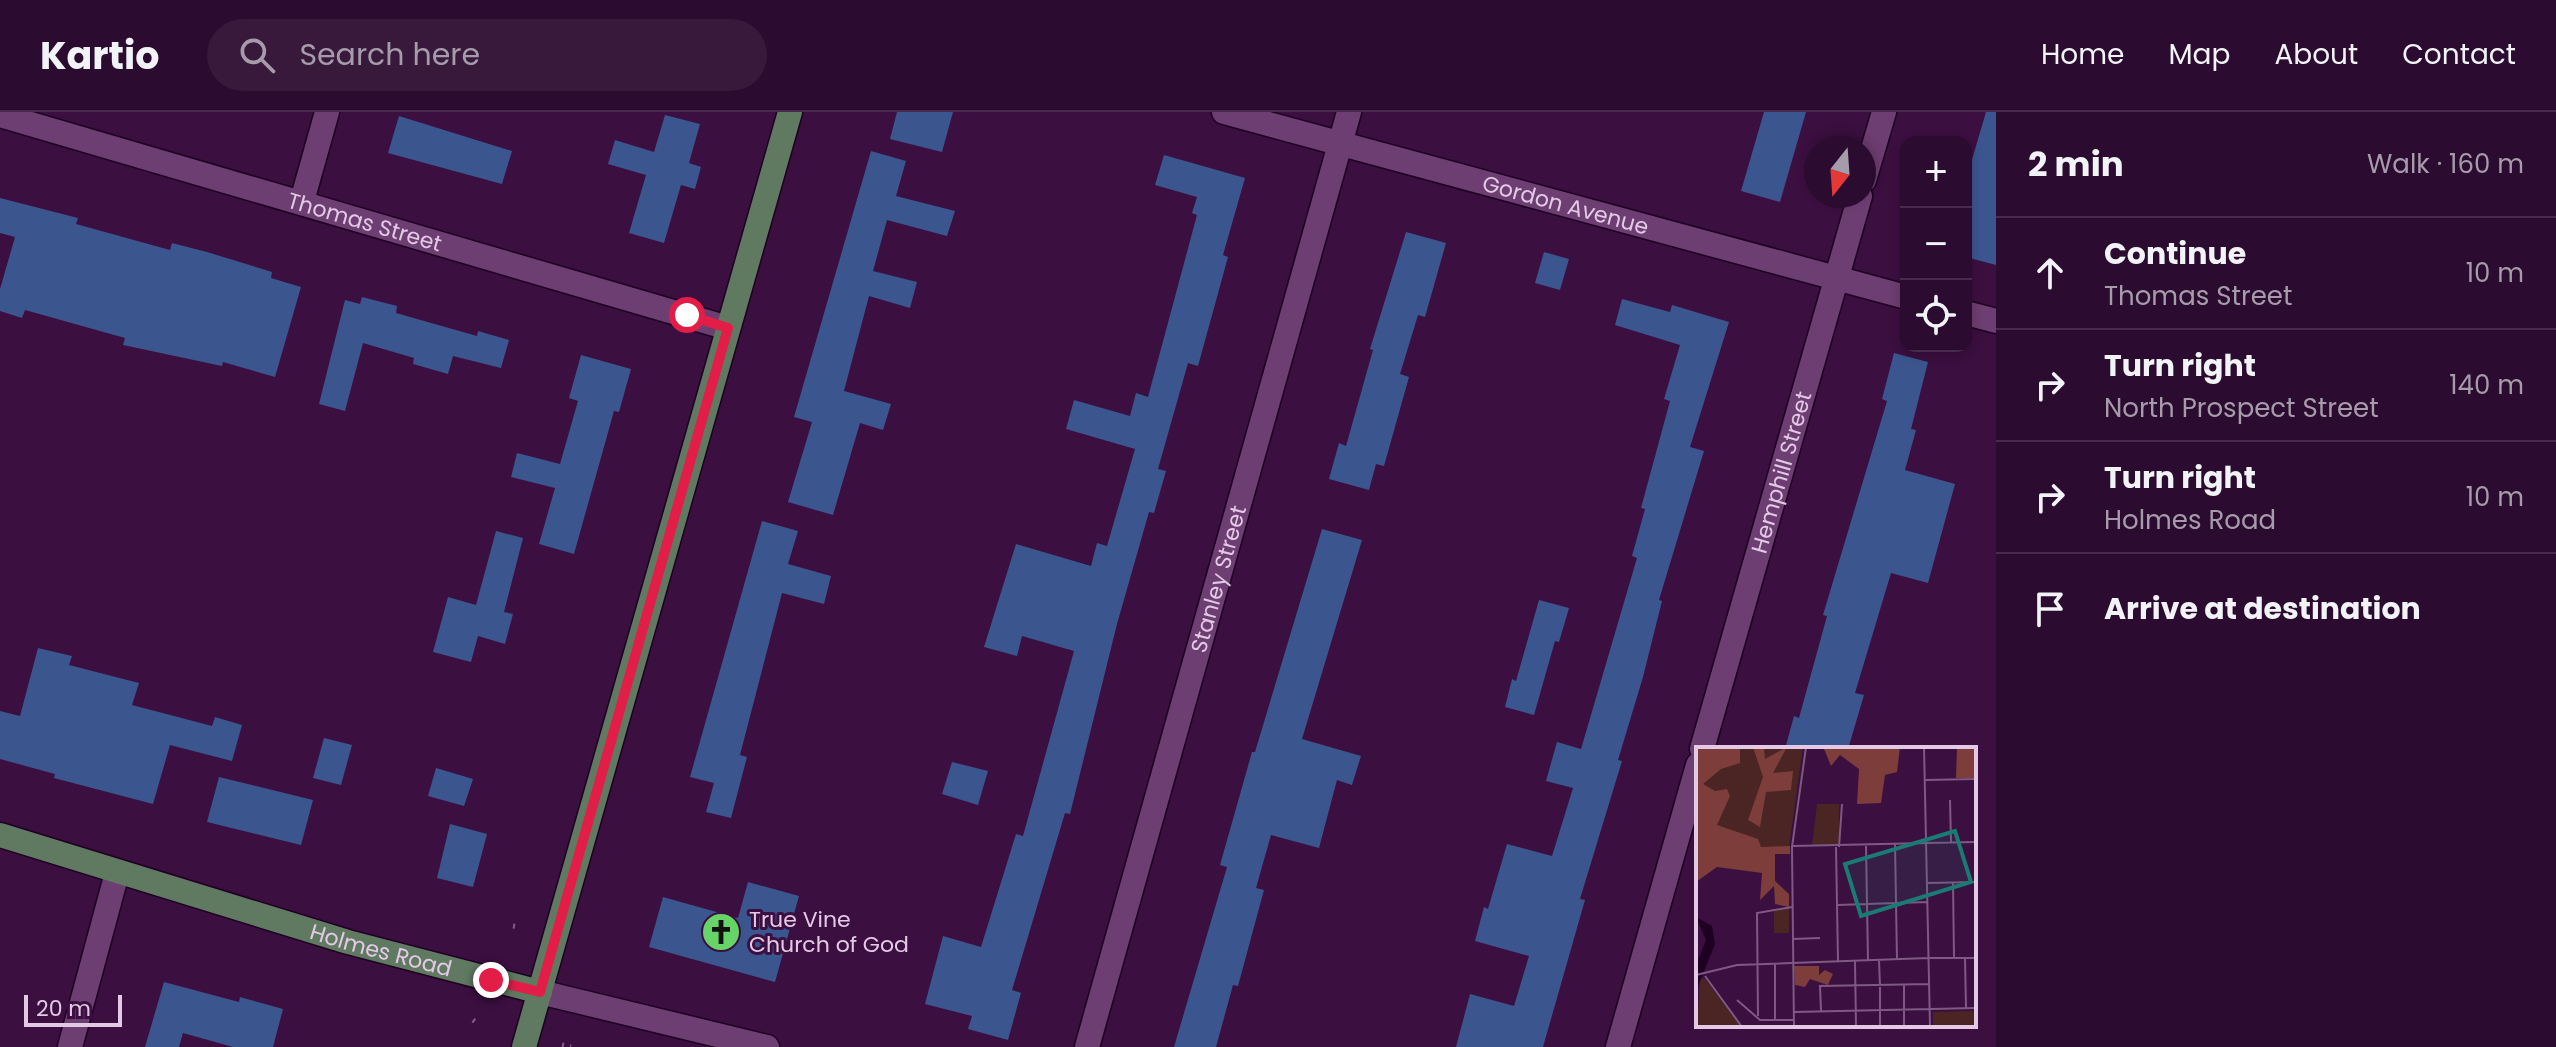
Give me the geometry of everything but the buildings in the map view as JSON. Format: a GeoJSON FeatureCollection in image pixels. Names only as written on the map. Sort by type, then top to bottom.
{"type":"FeatureCollection","features":[{"type":"Feature","properties":{"kind":"main road"},"geometry":{"type":"LineString","coordinates":[[524,1047],[790,112]]}},
{"type":"Feature","properties":{"kind":"main road","name":"Holmes Road"},"geometry":{"type":"LineString","coordinates":[[0,835],[348,942],[540,992]]}},
{"type":"Feature","properties":{"kind":"street"},"geometry":{"type":"LineString","coordinates":[[302,201],[327,112]]}},
{"type":"Feature","properties":{"kind":"street","name":"Gordon Avenue"},"geometry":{"type":"LineString","coordinates":[[1224,112],[1900,295]]}},
{"type":"Feature","properties":{"kind":"street","name":"Stanley Street"},"geometry":{"type":"LineString","coordinates":[[1087,1047],[1349,112]]}},
{"type":"Feature","properties":{"kind":"street"},"geometry":{"type":"LineString","coordinates":[[1876,139],[1884,112]]}},
{"type":"Feature","properties":{"kind":"street","name":"Thomas Street"},"geometry":{"type":"LineString","coordinates":[[0,115],[728,328]]}},
{"type":"Feature","properties":{"kind":"street","name":"Hemphill Street"},"geometry":{"type":"LineString","coordinates":[[1703,747],[1856,208]]}},
{"type":"Feature","properties":{"kind":"street"},"geometry":{"type":"LineString","coordinates":[[1972,315],[1996,321]]}},
{"type":"Feature","properties":{"kind":"street"},"geometry":{"type":"LineString","coordinates":[[1618,1047],[1696,772]]}},
{"type":"Feature","properties":{"kind":"street"},"geometry":{"type":"LineString","coordinates":[[70,1047],[117,873]]}},
{"type":"Feature","properties":{"kind":"street","name":"Holmes Road"},"geometry":{"type":"LineString","coordinates":[[540,992],[767,1047]]}},
{"type":"Feature","properties":{"kind":"path"},"geometry":{"type":"LineString","coordinates":[[562,1045],[571,1047]]}},
{"type":"Feature","properties":{"kind":"place","name":"True Vine Church of God"},"geometry":{"type":"Point","coordinates":[721,932]}},
{"type":"Feature","properties":{"kind":"route"},"geometry":{"type":"LineString","coordinates":[[491,980],[540,992],[728,328],[687,315]]}}]}
